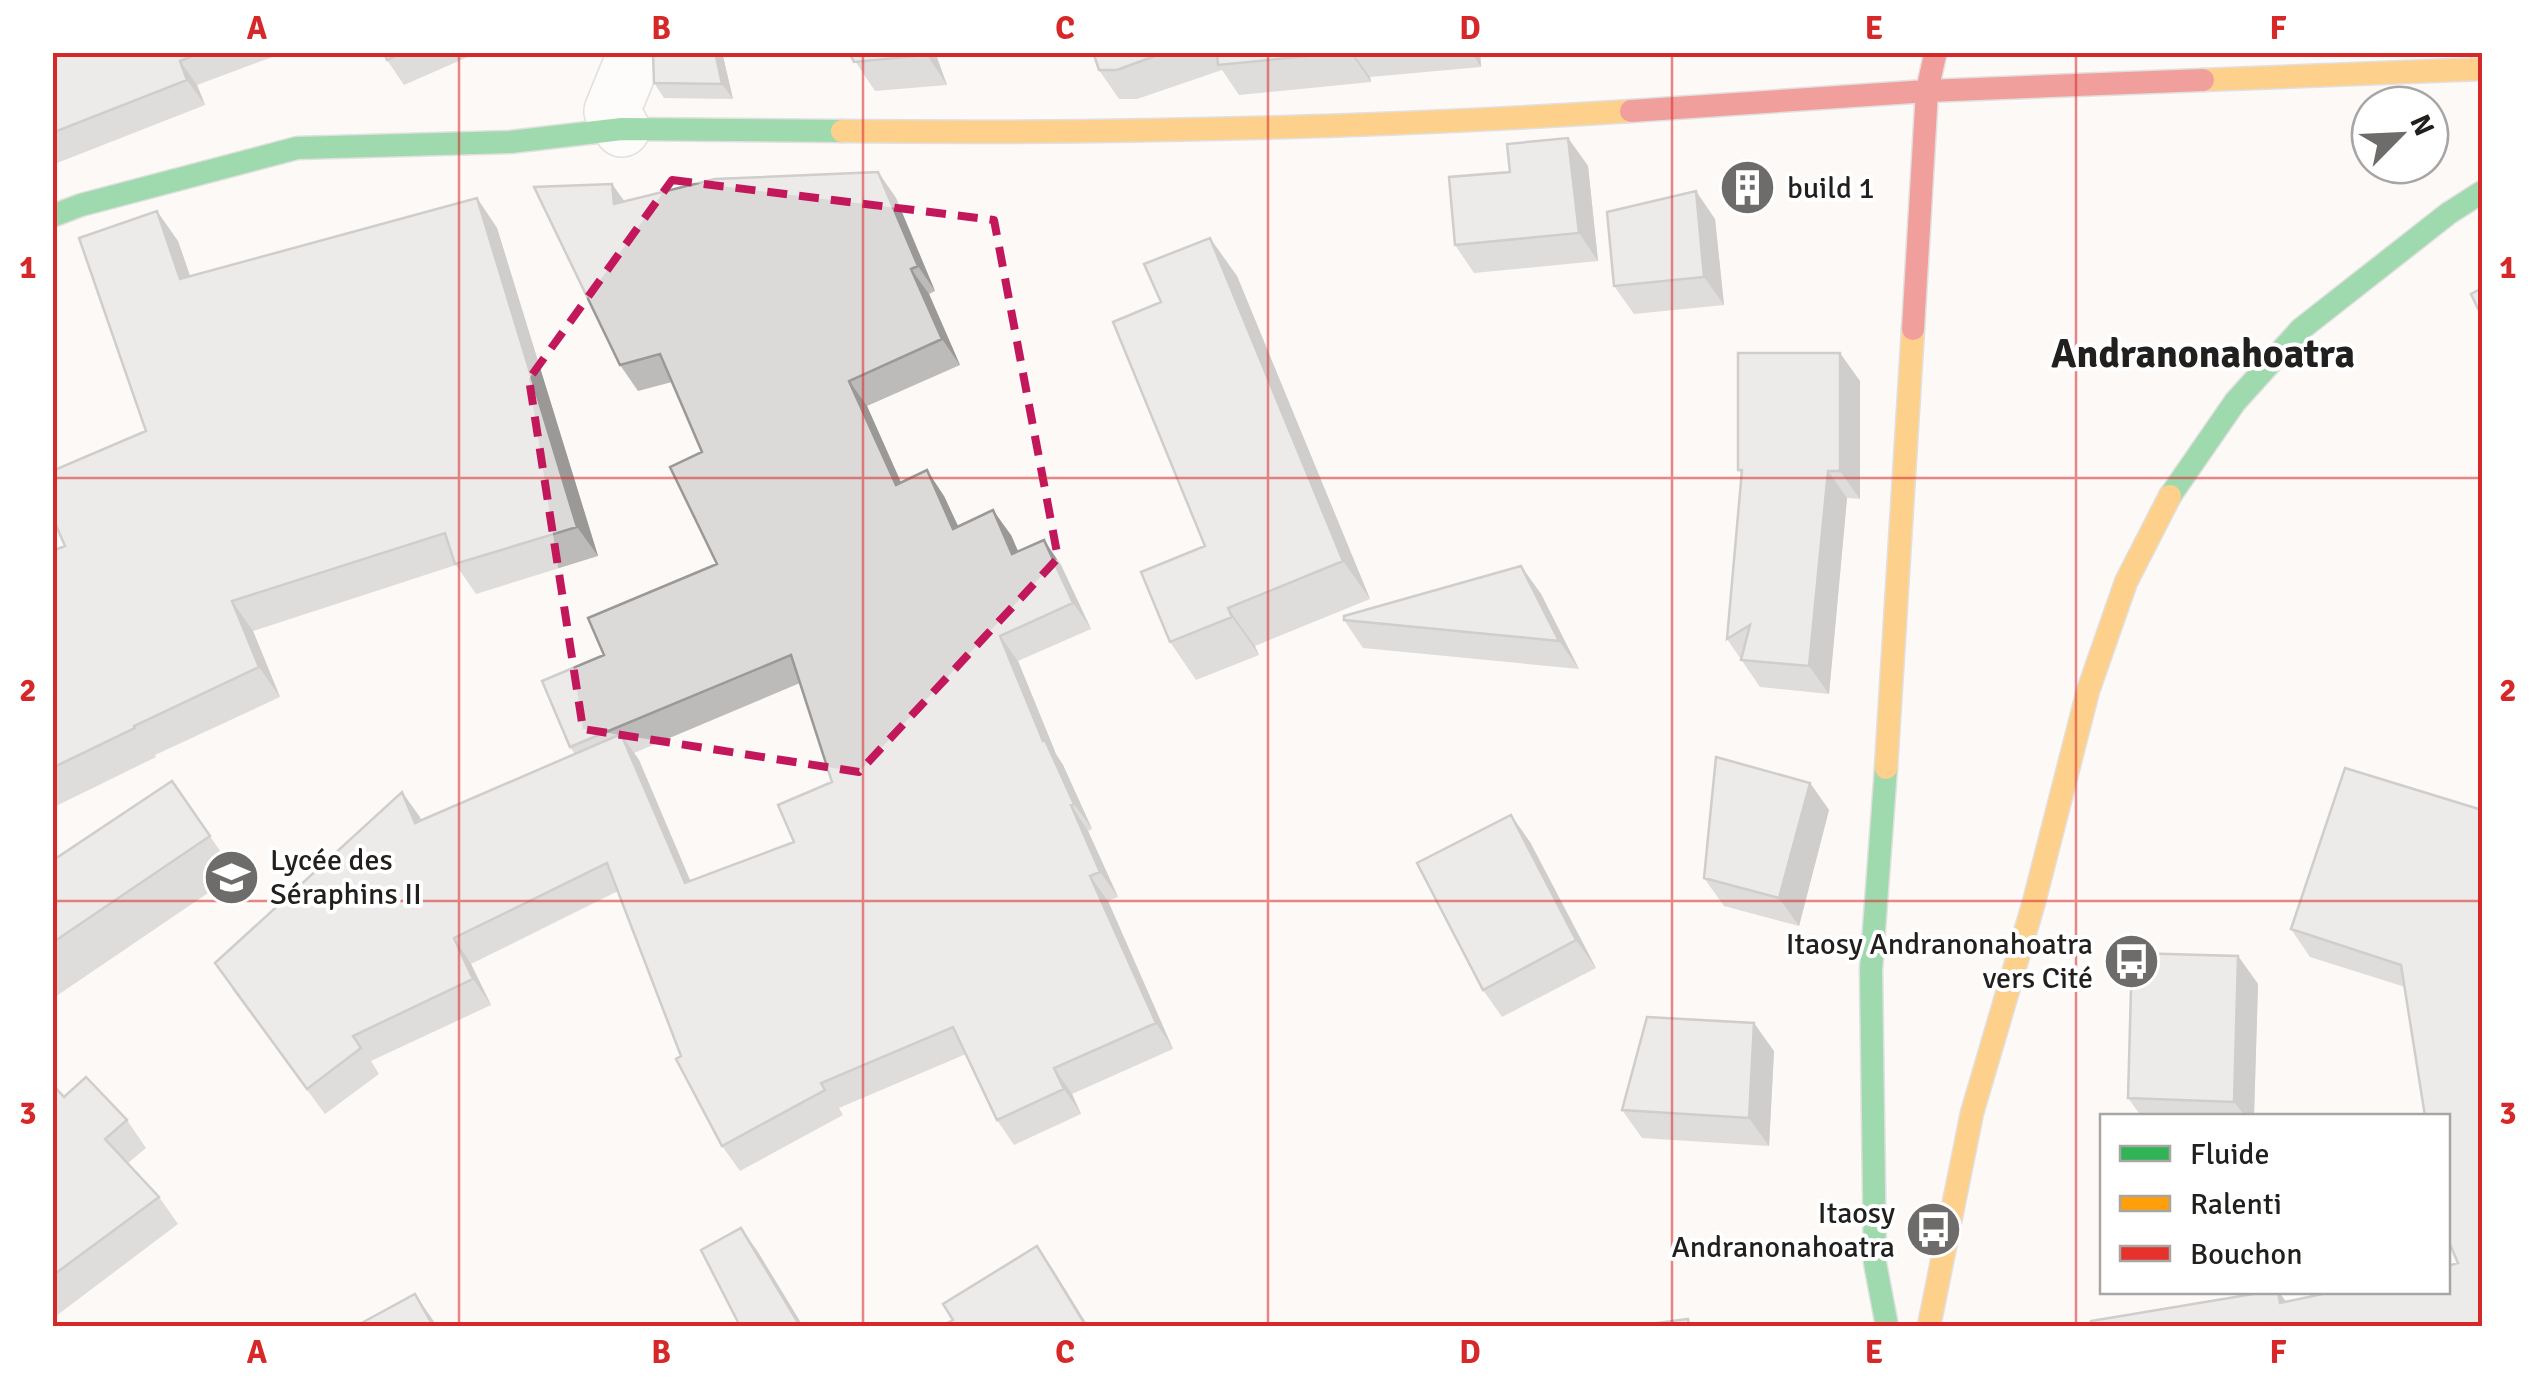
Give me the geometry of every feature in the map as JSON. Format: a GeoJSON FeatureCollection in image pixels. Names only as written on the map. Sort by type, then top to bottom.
{"type":"FeatureCollection","features":[{"type":"Feature","properties":{"kind":"street"},"geometry":{"type":"LineString","coordinates":[[622,128],[612,112],[636,52]]}},
{"type":"Feature","properties":{"kind":"street"},"geometry":{"type":"LineString","coordinates":[[1887,1326],[1875,1263],[1871,970],[1927,91],[1936,52]]}},
{"type":"Feature","properties":{"kind":"street"},"geometry":{"type":"LineString","coordinates":[[52,216],[81,204],[296,148],[510,142],[622,128],[918,132],[1216,129],[1508,119],[1927,91],[2482,69]]}},
{"type":"Feature","properties":{"kind":"street"},"geometry":{"type":"LineString","coordinates":[[1928,1326],[1972,1113],[2034,902],[2088,691],[2126,582],[2174,488],[2235,402],[2301,329],[2449,213],[2482,192]]}},
{"type":"Feature","properties":{"kind":"highlighted area"},"geometry":{"type":"Polygon","coordinates":[[[672,180],[994,220],[1058,558],[859,772],[583,729],[529,379],[672,180]]]}},
{"type":"Feature","properties":{"kind":"building"},"geometry":{"type":"Polygon","coordinates":[[[52,52],[202,52],[180,61],[187,80],[52,133],[52,52]]]}},
{"type":"Feature","properties":{"kind":"building"},"geometry":{"type":"Polygon","coordinates":[[[384,52],[404,52],[387,60],[384,52]]]}},
{"type":"Feature","properties":{"kind":"building"},"geometry":{"type":"Polygon","coordinates":[[[653,52],[715,52],[722,84],[654,83],[653,52]]]}},
{"type":"Feature","properties":{"kind":"building"},"geometry":{"type":"Polygon","coordinates":[[[849,52],[925,52],[926,55],[854,62],[849,52]]]}},
{"type":"Feature","properties":{"kind":"building"},"geometry":{"type":"Polygon","coordinates":[[[1093,52],[1166,52],[1117,70],[1099,70],[1093,52]]]}},
{"type":"Feature","properties":{"kind":"building"},"geometry":{"type":"Polygon","coordinates":[[[1217,52],[1349,52],[1218,65],[1217,52]]]}},
{"type":"Feature","properties":{"kind":"building"},"geometry":{"type":"Polygon","coordinates":[[[1568,138],[1579,233],[1455,245],[1449,177],[1510,172],[1507,144],[1568,138]]]}},
{"type":"Feature","properties":{"kind":"building"},"geometry":{"type":"Polygon","coordinates":[[[878,172],[918,266],[911,269],[942,339],[849,381],[896,485],[927,470],[953,529],[993,510],[1012,554],[1044,540],[1073,603],[1000,636],[1100,872],[1090,876],[1156,1023],[1054,1068],[1064,1089],[997,1120],[953,1027],[821,1083],[825,1090],[722,1146],[676,1059],[681,1056],[607,863],[454,938],[473,979],[353,1036],[361,1048],[307,1089],[215,963],[402,792],[415,823],[621,734],[685,883],[794,842],[778,805],[832,782],[791,655],[570,747],[542,681],[604,655],[588,618],[717,564],[670,467],[702,452],[660,354],[620,365],[534,187],[612,184],[614,204],[715,179],[878,172]]]}},
{"type":"Feature","properties":{"kind":"building"},"geometry":{"type":"Polygon","coordinates":[[[1696,191],[1704,277],[1614,286],[1607,212],[1696,191]]]}},
{"type":"Feature","properties":{"kind":"building"},"geometry":{"type":"Polygon","coordinates":[[[477,198],[577,527],[455,564],[445,533],[232,601],[259,667],[52,768],[52,551],[65,546],[52,516],[52,471],[146,431],[79,238],[157,211],[180,279],[477,198]]]}},
{"type":"Feature","properties":{"kind":"building"},"geometry":{"type":"Polygon","coordinates":[[[1210,238],[1343,561],[1228,608],[1232,617],[1170,642],[1141,572],[1205,546],[1113,322],[1161,302],[1144,264],[1210,238]]]}},
{"type":"Feature","properties":{"kind":"building"},"geometry":{"type":"Polygon","coordinates":[[[2482,288],[2482,317],[2471,294],[2482,288]]]}},
{"type":"Feature","properties":{"kind":"building"},"geometry":{"type":"Polygon","coordinates":[[[1738,353],[1840,353],[1840,471],[1828,471],[1809,666],[1741,660],[1750,625],[1727,639],[1742,470],[1738,470],[1738,353]]]}},
{"type":"Feature","properties":{"kind":"building"},"geometry":{"type":"Polygon","coordinates":[[[1521,566],[1559,641],[1344,620],[1344,616],[1521,566]]]}},
{"type":"Feature","properties":{"kind":"building"},"geometry":{"type":"Polygon","coordinates":[[[1716,757],[1810,783],[1779,898],[1704,878],[1716,757]]]}},
{"type":"Feature","properties":{"kind":"building"},"geometry":{"type":"Polygon","coordinates":[[[2345,768],[2482,810],[2482,1326],[2092,1326],[2091,1321],[2253,1294],[2278,1294],[2280,1303],[2323,1294],[2450,1294],[2450,1265],[2458,1263],[2450,1245],[2450,1114],[2425,1114],[2401,965],[2291,929],[2345,768]]]}},
{"type":"Feature","properties":{"kind":"building"},"geometry":{"type":"Polygon","coordinates":[[[172,781],[210,836],[52,943],[52,861],[172,781]]]}},
{"type":"Feature","properties":{"kind":"building"},"geometry":{"type":"Polygon","coordinates":[[[1511,815],[1576,940],[1483,990],[1417,863],[1511,815]]]}},
{"type":"Feature","properties":{"kind":"building"},"geometry":{"type":"Polygon","coordinates":[[[2132,953],[2238,956],[2234,1102],[2128,1098],[2132,953]]]}},
{"type":"Feature","properties":{"kind":"building"},"geometry":{"type":"Polygon","coordinates":[[[1647,1017],[1754,1023],[1749,1118],[1622,1110],[1647,1017]]]}},
{"type":"Feature","properties":{"kind":"building"},"geometry":{"type":"Polygon","coordinates":[[[86,1077],[127,1120],[105,1139],[159,1197],[52,1276],[52,1084],[64,1097],[86,1077]]]}},
{"type":"Feature","properties":{"kind":"building"},"geometry":{"type":"Polygon","coordinates":[[[741,1228],[800,1326],[740,1326],[701,1250],[741,1228]]]}},
{"type":"Feature","properties":{"kind":"building"},"geometry":{"type":"Polygon","coordinates":[[[1037,1246],[1086,1326],[941,1326],[953,1320],[943,1304],[1037,1246]]]}},
{"type":"Feature","properties":{"kind":"building"},"geometry":{"type":"Polygon","coordinates":[[[415,1294],[433,1326],[356,1326],[415,1294]]]}},
{"type":"Feature","properties":{"kind":"building"},"geometry":{"type":"Polygon","coordinates":[[[1688,1319],[1689,1326],[1635,1326],[1688,1319]]]}},
{"type":"Feature","properties":{"kind":"traffic: fast"},"geometry":{"type":"LineString","coordinates":[[52,216],[297,148],[510,142],[622,129],[842,131]]}},
{"type":"Feature","properties":{"kind":"traffic: fast"},"geometry":{"type":"LineString","coordinates":[[2170,496],[2235,402],[2301,329],[2449,213],[2482,192]]}},
{"type":"Feature","properties":{"kind":"traffic: fast"},"geometry":{"type":"LineString","coordinates":[[1886,768],[1871,970],[1875,1263],[1887,1326]]}},
{"type":"Feature","properties":{"kind":"traffic: slow"},"geometry":{"type":"LineString","coordinates":[[2203,80],[2482,69]]}},
{"type":"Feature","properties":{"kind":"traffic: slow"},"geometry":{"type":"LineString","coordinates":[[842,131],[1236,128],[1631,111]]}},
{"type":"Feature","properties":{"kind":"traffic: slow"},"geometry":{"type":"LineString","coordinates":[[1886,768],[1913,329]]}},
{"type":"Feature","properties":{"kind":"traffic: slow"},"geometry":{"type":"LineString","coordinates":[[1929,1326],[1972,1113],[2034,902],[2088,691],[2126,582],[2170,496]]}},
{"type":"Feature","properties":{"kind":"traffic: jam"},"geometry":{"type":"LineString","coordinates":[[1913,329],[1927,91],[1935,55]]}},
{"type":"Feature","properties":{"kind":"traffic: jam"},"geometry":{"type":"LineString","coordinates":[[1631,111],[1927,91],[2203,80]]}},
{"type":"Feature","properties":{"kind":"place","name":"build 1"},"geometry":{"type":"Point","coordinates":[1748,188]}},
{"type":"Feature","properties":{"kind":"place","name":"Lycée des Séraphins II"},"geometry":{"type":"Point","coordinates":[231,877]}},
{"type":"Feature","properties":{"kind":"place","name":"Itaosy Andranonahoatra vers Cité"},"geometry":{"type":"Point","coordinates":[2132,961]}},
{"type":"Feature","properties":{"kind":"place","name":"Itaosy Andranonahoatra"},"geometry":{"type":"Point","coordinates":[1934,1230]}},
{"type":"Feature","properties":{"kind":"district","name":"Andranonahoatra"},"geometry":{"type":"Point","coordinates":[2203,354]}}]}
